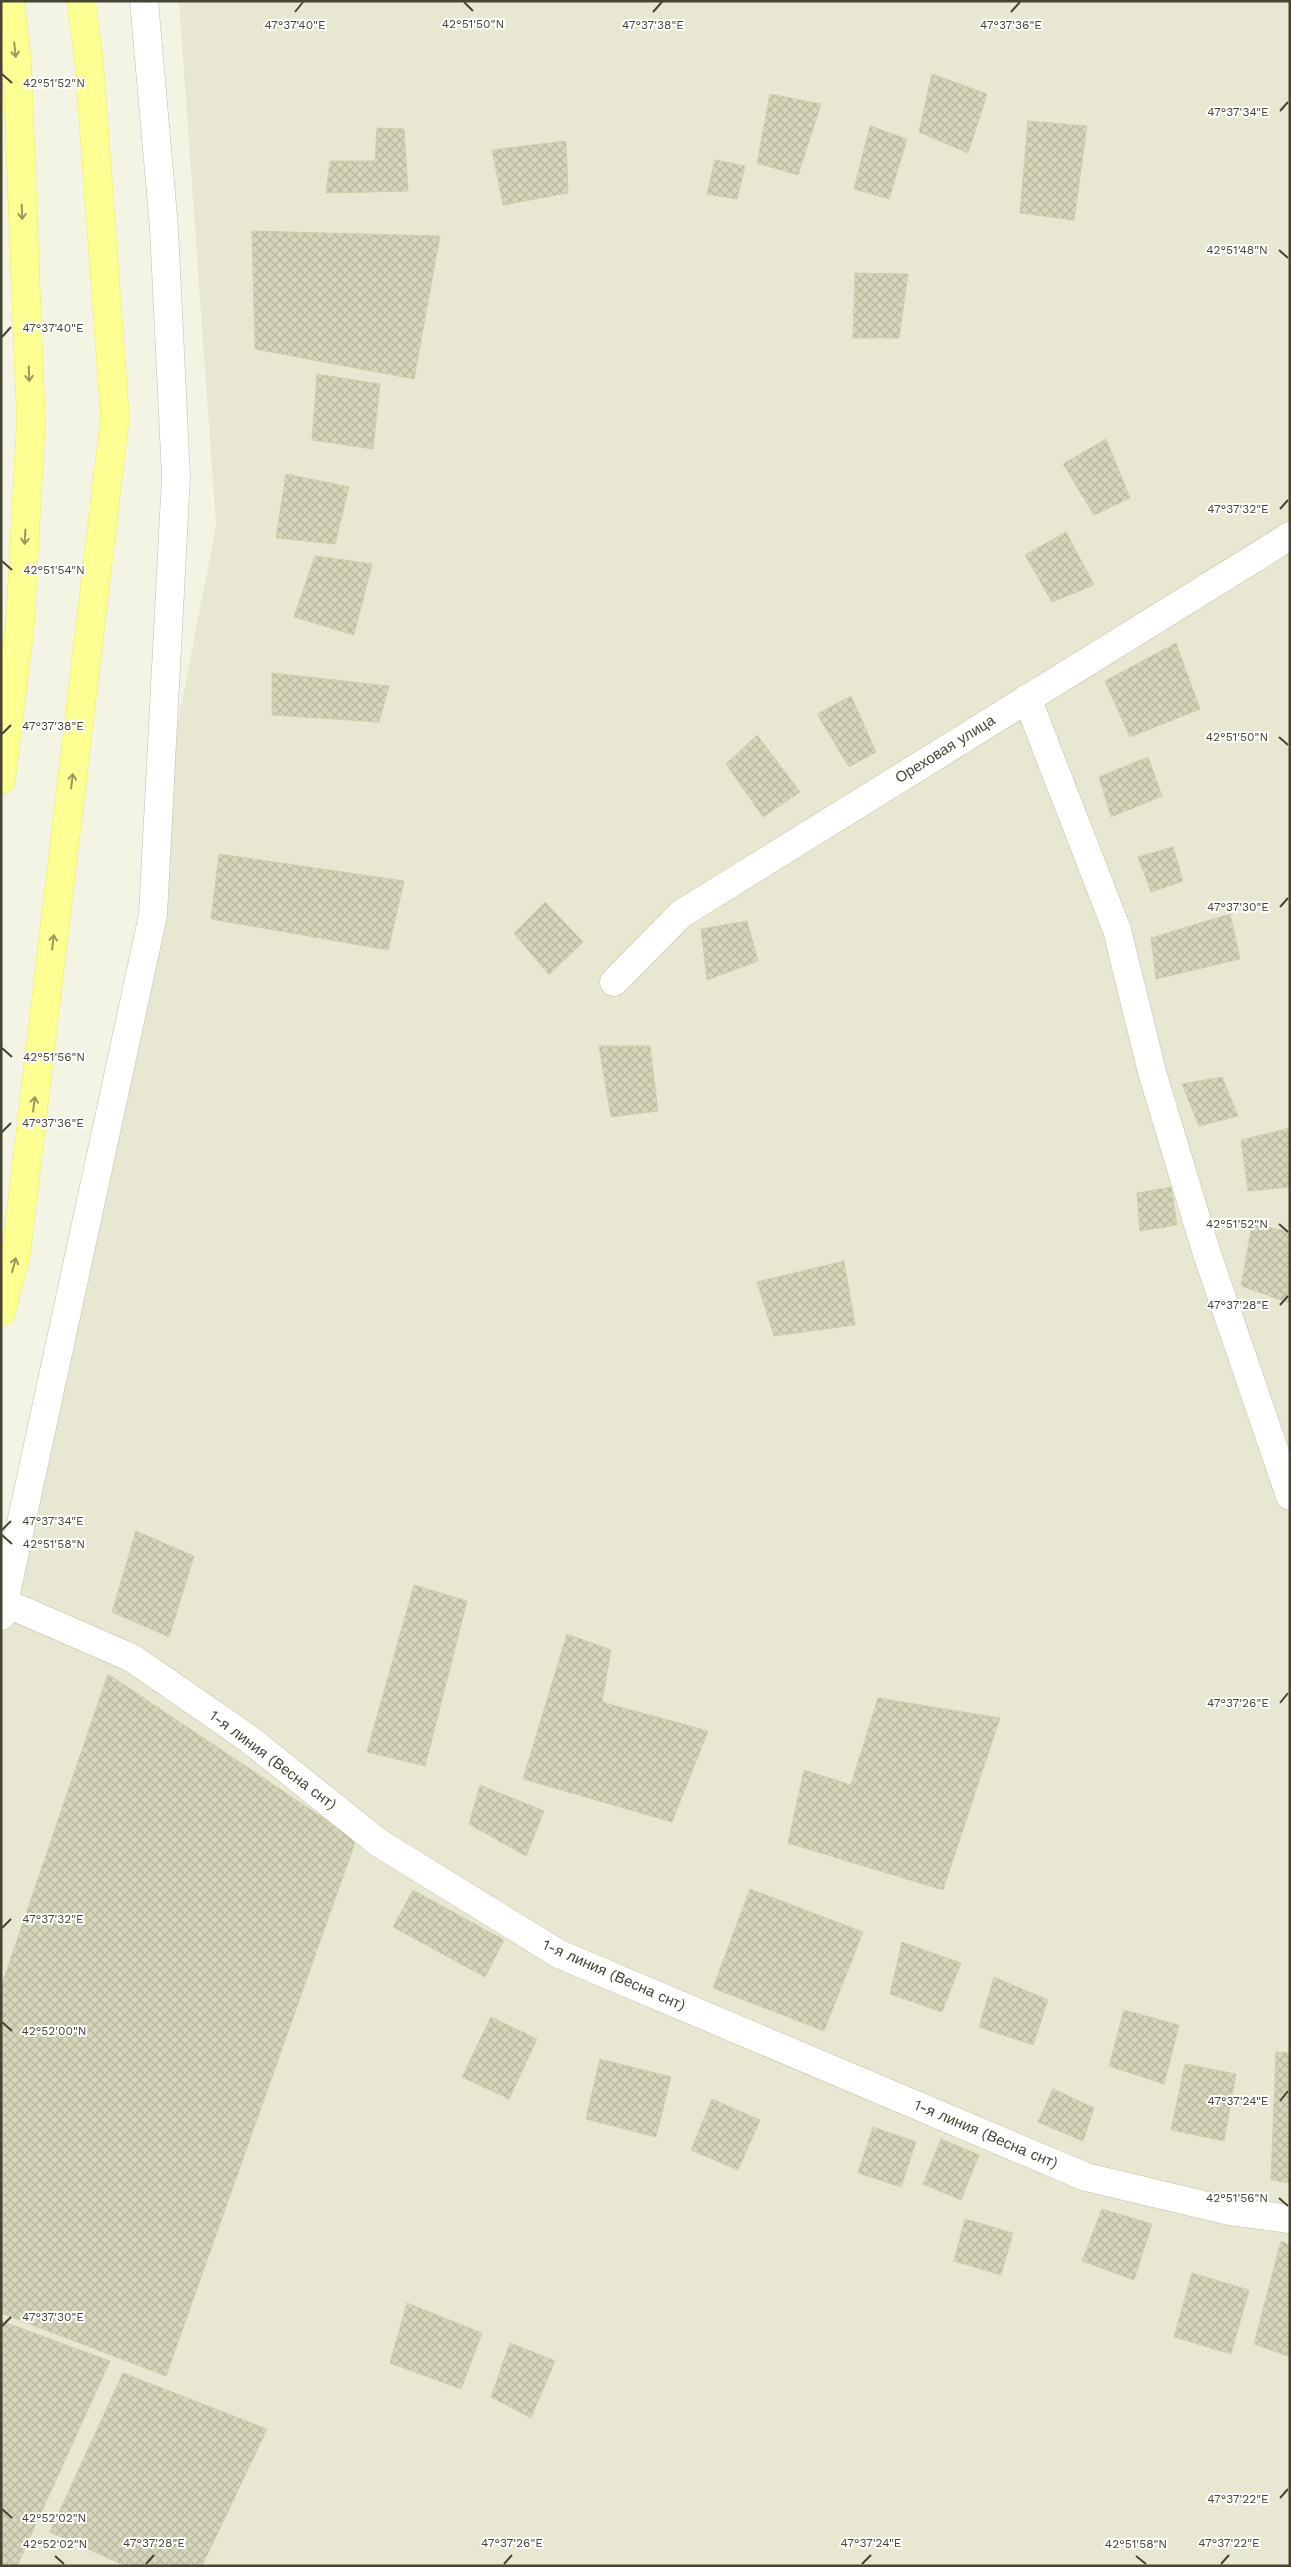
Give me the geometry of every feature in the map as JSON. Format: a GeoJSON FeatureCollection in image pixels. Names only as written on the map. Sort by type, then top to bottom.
{"type":"FeatureCollection","features":[{"type":"Feature","properties":{"kind":"main road"},"geometry":{"type":"LineString","coordinates":[[1,780],[20,625],[31,422],[17,63],[10,1]]}},
{"type":"Feature","properties":{"kind":"main road"},"geometry":{"type":"LineString","coordinates":[[1,1312],[16,1254],[115,417],[89,60],[81,1]]}},
{"type":"Feature","properties":{"kind":"street"},"geometry":{"type":"LineString","coordinates":[[3,1606],[153,915],[176,477],[164,228],[144,1]]}},
{"type":"Feature","properties":{"kind":"street","name":"Ореховая улица"},"geometry":{"type":"LineString","coordinates":[[614,982],[680,914],[1290,536]]}},
{"type":"Feature","properties":{"kind":"street"},"geometry":{"type":"LineString","coordinates":[[1027,698],[1116,930],[1152,1072],[1207,1254],[1290,1496]]}},
{"type":"Feature","properties":{"kind":"street","name":"1-я линия (Весна снт)"},"geometry":{"type":"LineString","coordinates":[[3,1606],[132,1658],[249,1739],[379,1843],[559,1954],[1086,2177],[1229,2211],[1290,2219]]}},
{"type":"Feature","properties":{"kind":"shaded area"},"geometry":{"type":"Polygon","coordinates":[[[179,1],[1290,1],[1290,2566],[1,2566],[1,1635],[216,526],[179,1]]]}},
{"type":"Feature","properties":{"kind":"building"},"geometry":{"type":"Polygon","coordinates":[[[932,74],[987,94],[968,153],[919,132],[932,74]]]}},
{"type":"Feature","properties":{"kind":"building"},"geometry":{"type":"Polygon","coordinates":[[[770,94],[821,104],[798,175],[757,163],[770,94]]]}},
{"type":"Feature","properties":{"kind":"building"},"geometry":{"type":"Polygon","coordinates":[[[1028,121],[1087,126],[1074,220],[1020,213],[1028,121]]]}},
{"type":"Feature","properties":{"kind":"building"},"geometry":{"type":"Polygon","coordinates":[[[870,126],[907,139],[889,199],[854,189],[870,126]]]}},
{"type":"Feature","properties":{"kind":"building"},"geometry":{"type":"Polygon","coordinates":[[[377,128],[404,129],[408,191],[326,193],[330,161],[375,161],[377,128]]]}},
{"type":"Feature","properties":{"kind":"building"},"geometry":{"type":"Polygon","coordinates":[[[566,141],[568,193],[503,205],[492,150],[566,141]]]}},
{"type":"Feature","properties":{"kind":"building"},"geometry":{"type":"Polygon","coordinates":[[[715,160],[745,166],[737,199],[707,194],[715,160]]]}},
{"type":"Feature","properties":{"kind":"building"},"geometry":{"type":"Polygon","coordinates":[[[252,231],[440,236],[414,379],[255,349],[252,231]]]}},
{"type":"Feature","properties":{"kind":"building"},"geometry":{"type":"Polygon","coordinates":[[[855,273],[908,274],[899,338],[853,338],[855,273]]]}},
{"type":"Feature","properties":{"kind":"building"},"geometry":{"type":"Polygon","coordinates":[[[317,374],[380,384],[373,449],[312,440],[317,374]]]}},
{"type":"Feature","properties":{"kind":"building"},"geometry":{"type":"Polygon","coordinates":[[[1106,439],[1130,498],[1094,515],[1063,464],[1106,439]]]}},
{"type":"Feature","properties":{"kind":"building"},"geometry":{"type":"Polygon","coordinates":[[[286,474],[349,487],[335,544],[276,538],[286,474]]]}},
{"type":"Feature","properties":{"kind":"building"},"geometry":{"type":"Polygon","coordinates":[[[1066,532],[1094,585],[1052,602],[1025,555],[1066,532]]]}},
{"type":"Feature","properties":{"kind":"building"},"geometry":{"type":"Polygon","coordinates":[[[315,556],[372,564],[354,635],[294,617],[315,556]]]}},
{"type":"Feature","properties":{"kind":"building"},"geometry":{"type":"Polygon","coordinates":[[[1176,643],[1200,709],[1130,737],[1105,681],[1176,643]]]}},
{"type":"Feature","properties":{"kind":"building"},"geometry":{"type":"Polygon","coordinates":[[[272,673],[389,686],[379,722],[272,715],[272,673]]]}},
{"type":"Feature","properties":{"kind":"building"},"geometry":{"type":"Polygon","coordinates":[[[851,696],[876,752],[849,767],[817,714],[851,696]]]}},
{"type":"Feature","properties":{"kind":"building"},"geometry":{"type":"Polygon","coordinates":[[[757,735],[800,792],[763,817],[726,764],[757,735]]]}},
{"type":"Feature","properties":{"kind":"building"},"geometry":{"type":"Polygon","coordinates":[[[1148,757],[1162,796],[1111,817],[1099,777],[1148,757]]]}},
{"type":"Feature","properties":{"kind":"building"},"geometry":{"type":"Polygon","coordinates":[[[1173,847],[1183,881],[1151,892],[1138,857],[1173,847]]]}},
{"type":"Feature","properties":{"kind":"building"},"geometry":{"type":"Polygon","coordinates":[[[219,854],[404,881],[388,950],[211,919],[219,854]]]}},
{"type":"Feature","properties":{"kind":"building"},"geometry":{"type":"Polygon","coordinates":[[[545,902],[583,942],[549,975],[514,933],[545,902]]]}},
{"type":"Feature","properties":{"kind":"building"},"geometry":{"type":"Polygon","coordinates":[[[1230,914],[1240,959],[1156,979],[1151,938],[1230,914]]]}},
{"type":"Feature","properties":{"kind":"building"},"geometry":{"type":"Polygon","coordinates":[[[747,921],[758,961],[707,980],[701,929],[747,921]]]}},
{"type":"Feature","properties":{"kind":"building"},"geometry":{"type":"Polygon","coordinates":[[[599,1046],[650,1046],[658,1111],[611,1117],[599,1046]]]}},
{"type":"Feature","properties":{"kind":"building"},"geometry":{"type":"Polygon","coordinates":[[[1222,1077],[1238,1116],[1199,1126],[1182,1084],[1222,1077]]]}},
{"type":"Feature","properties":{"kind":"building"},"geometry":{"type":"Polygon","coordinates":[[[1290,1128],[1290,1187],[1248,1191],[1241,1140],[1290,1128]]]}},
{"type":"Feature","properties":{"kind":"building"},"geometry":{"type":"Polygon","coordinates":[[[1171,1187],[1177,1225],[1140,1231],[1137,1193],[1171,1187]]]}},
{"type":"Feature","properties":{"kind":"building"},"geometry":{"type":"Polygon","coordinates":[[[1252,1224],[1290,1232],[1290,1303],[1241,1286],[1252,1224]]]}},
{"type":"Feature","properties":{"kind":"building"},"geometry":{"type":"Polygon","coordinates":[[[844,1261],[855,1325],[774,1336],[757,1282],[844,1261]]]}},
{"type":"Feature","properties":{"kind":"building"},"geometry":{"type":"Polygon","coordinates":[[[136,1531],[194,1556],[169,1637],[112,1612],[136,1531]]]}},
{"type":"Feature","properties":{"kind":"building"},"geometry":{"type":"Polygon","coordinates":[[[414,1585],[467,1601],[425,1766],[367,1752],[414,1585]]]}},
{"type":"Feature","properties":{"kind":"building"},"geometry":{"type":"Polygon","coordinates":[[[567,1634],[611,1650],[602,1702],[708,1731],[672,1822],[523,1779],[567,1634]]]}},
{"type":"Feature","properties":{"kind":"building"},"geometry":{"type":"Polygon","coordinates":[[[108,1674],[356,1840],[166,2376],[1,2313],[1,1987],[108,1674]]]}},
{"type":"Feature","properties":{"kind":"building"},"geometry":{"type":"Polygon","coordinates":[[[878,1698],[1000,1718],[943,1890],[788,1843],[804,1770],[851,1785],[878,1698]]]}},
{"type":"Feature","properties":{"kind":"building"},"geometry":{"type":"Polygon","coordinates":[[[480,1785],[544,1811],[526,1856],[469,1824],[480,1785]]]}},
{"type":"Feature","properties":{"kind":"building"},"geometry":{"type":"Polygon","coordinates":[[[750,1889],[863,1932],[824,2031],[713,1988],[750,1889]]]}},
{"type":"Feature","properties":{"kind":"building"},"geometry":{"type":"Polygon","coordinates":[[[413,1890],[504,1940],[485,1977],[393,1927],[413,1890]]]}},
{"type":"Feature","properties":{"kind":"building"},"geometry":{"type":"Polygon","coordinates":[[[902,1942],[961,1963],[942,2012],[890,1994],[902,1942]]]}},
{"type":"Feature","properties":{"kind":"building"},"geometry":{"type":"Polygon","coordinates":[[[994,1977],[1048,2000],[1033,2045],[979,2027],[994,1977]]]}},
{"type":"Feature","properties":{"kind":"building"},"geometry":{"type":"Polygon","coordinates":[[[1124,2010],[1179,2025],[1164,2084],[1109,2066],[1124,2010]]]}},
{"type":"Feature","properties":{"kind":"building"},"geometry":{"type":"Polygon","coordinates":[[[491,2017],[537,2039],[509,2099],[462,2077],[491,2017]]]}},
{"type":"Feature","properties":{"kind":"building"},"geometry":{"type":"Polygon","coordinates":[[[1276,2052],[1290,2053],[1290,2183],[1271,2180],[1276,2052]]]}},
{"type":"Feature","properties":{"kind":"building"},"geometry":{"type":"Polygon","coordinates":[[[600,2059],[671,2077],[656,2137],[586,2119],[600,2059]]]}},
{"type":"Feature","properties":{"kind":"building"},"geometry":{"type":"Polygon","coordinates":[[[1185,2064],[1236,2074],[1224,2141],[1171,2130],[1185,2064]]]}},
{"type":"Feature","properties":{"kind":"building"},"geometry":{"type":"Polygon","coordinates":[[[1053,2089],[1094,2108],[1083,2141],[1038,2122],[1053,2089]]]}},
{"type":"Feature","properties":{"kind":"building"},"geometry":{"type":"Polygon","coordinates":[[[712,2099],[760,2120],[738,2170],[691,2150],[712,2099]]]}},
{"type":"Feature","properties":{"kind":"building"},"geometry":{"type":"Polygon","coordinates":[[[873,2127],[916,2142],[901,2187],[858,2173],[873,2127]]]}},
{"type":"Feature","properties":{"kind":"building"},"geometry":{"type":"Polygon","coordinates":[[[941,2139],[979,2155],[961,2200],[923,2184],[941,2139]]]}},
{"type":"Feature","properties":{"kind":"building"},"geometry":{"type":"Polygon","coordinates":[[[1102,2209],[1152,2224],[1134,2280],[1082,2261],[1102,2209]]]}},
{"type":"Feature","properties":{"kind":"building"},"geometry":{"type":"Polygon","coordinates":[[[965,2219],[1013,2233],[1001,2275],[954,2261],[965,2219]]]}},
{"type":"Feature","properties":{"kind":"building"},"geometry":{"type":"Polygon","coordinates":[[[1281,2241],[1290,2245],[1290,2357],[1254,2344],[1281,2241]]]}},
{"type":"Feature","properties":{"kind":"building"},"geometry":{"type":"Polygon","coordinates":[[[1192,2273],[1249,2290],[1231,2354],[1174,2337],[1192,2273]]]}},
{"type":"Feature","properties":{"kind":"building"},"geometry":{"type":"Polygon","coordinates":[[[407,2303],[482,2333],[461,2389],[390,2363],[407,2303]]]}},
{"type":"Feature","properties":{"kind":"building"},"geometry":{"type":"Polygon","coordinates":[[[1,2321],[110,2361],[17,2566],[1,2566],[1,2321]]]}},
{"type":"Feature","properties":{"kind":"building"},"geometry":{"type":"Polygon","coordinates":[[[510,2343],[555,2361],[531,2418],[491,2397],[510,2343]]]}},
{"type":"Feature","properties":{"kind":"building"},"geometry":{"type":"Polygon","coordinates":[[[123,2373],[267,2429],[202,2566],[126,2566],[50,2532],[123,2373]]]}}]}
